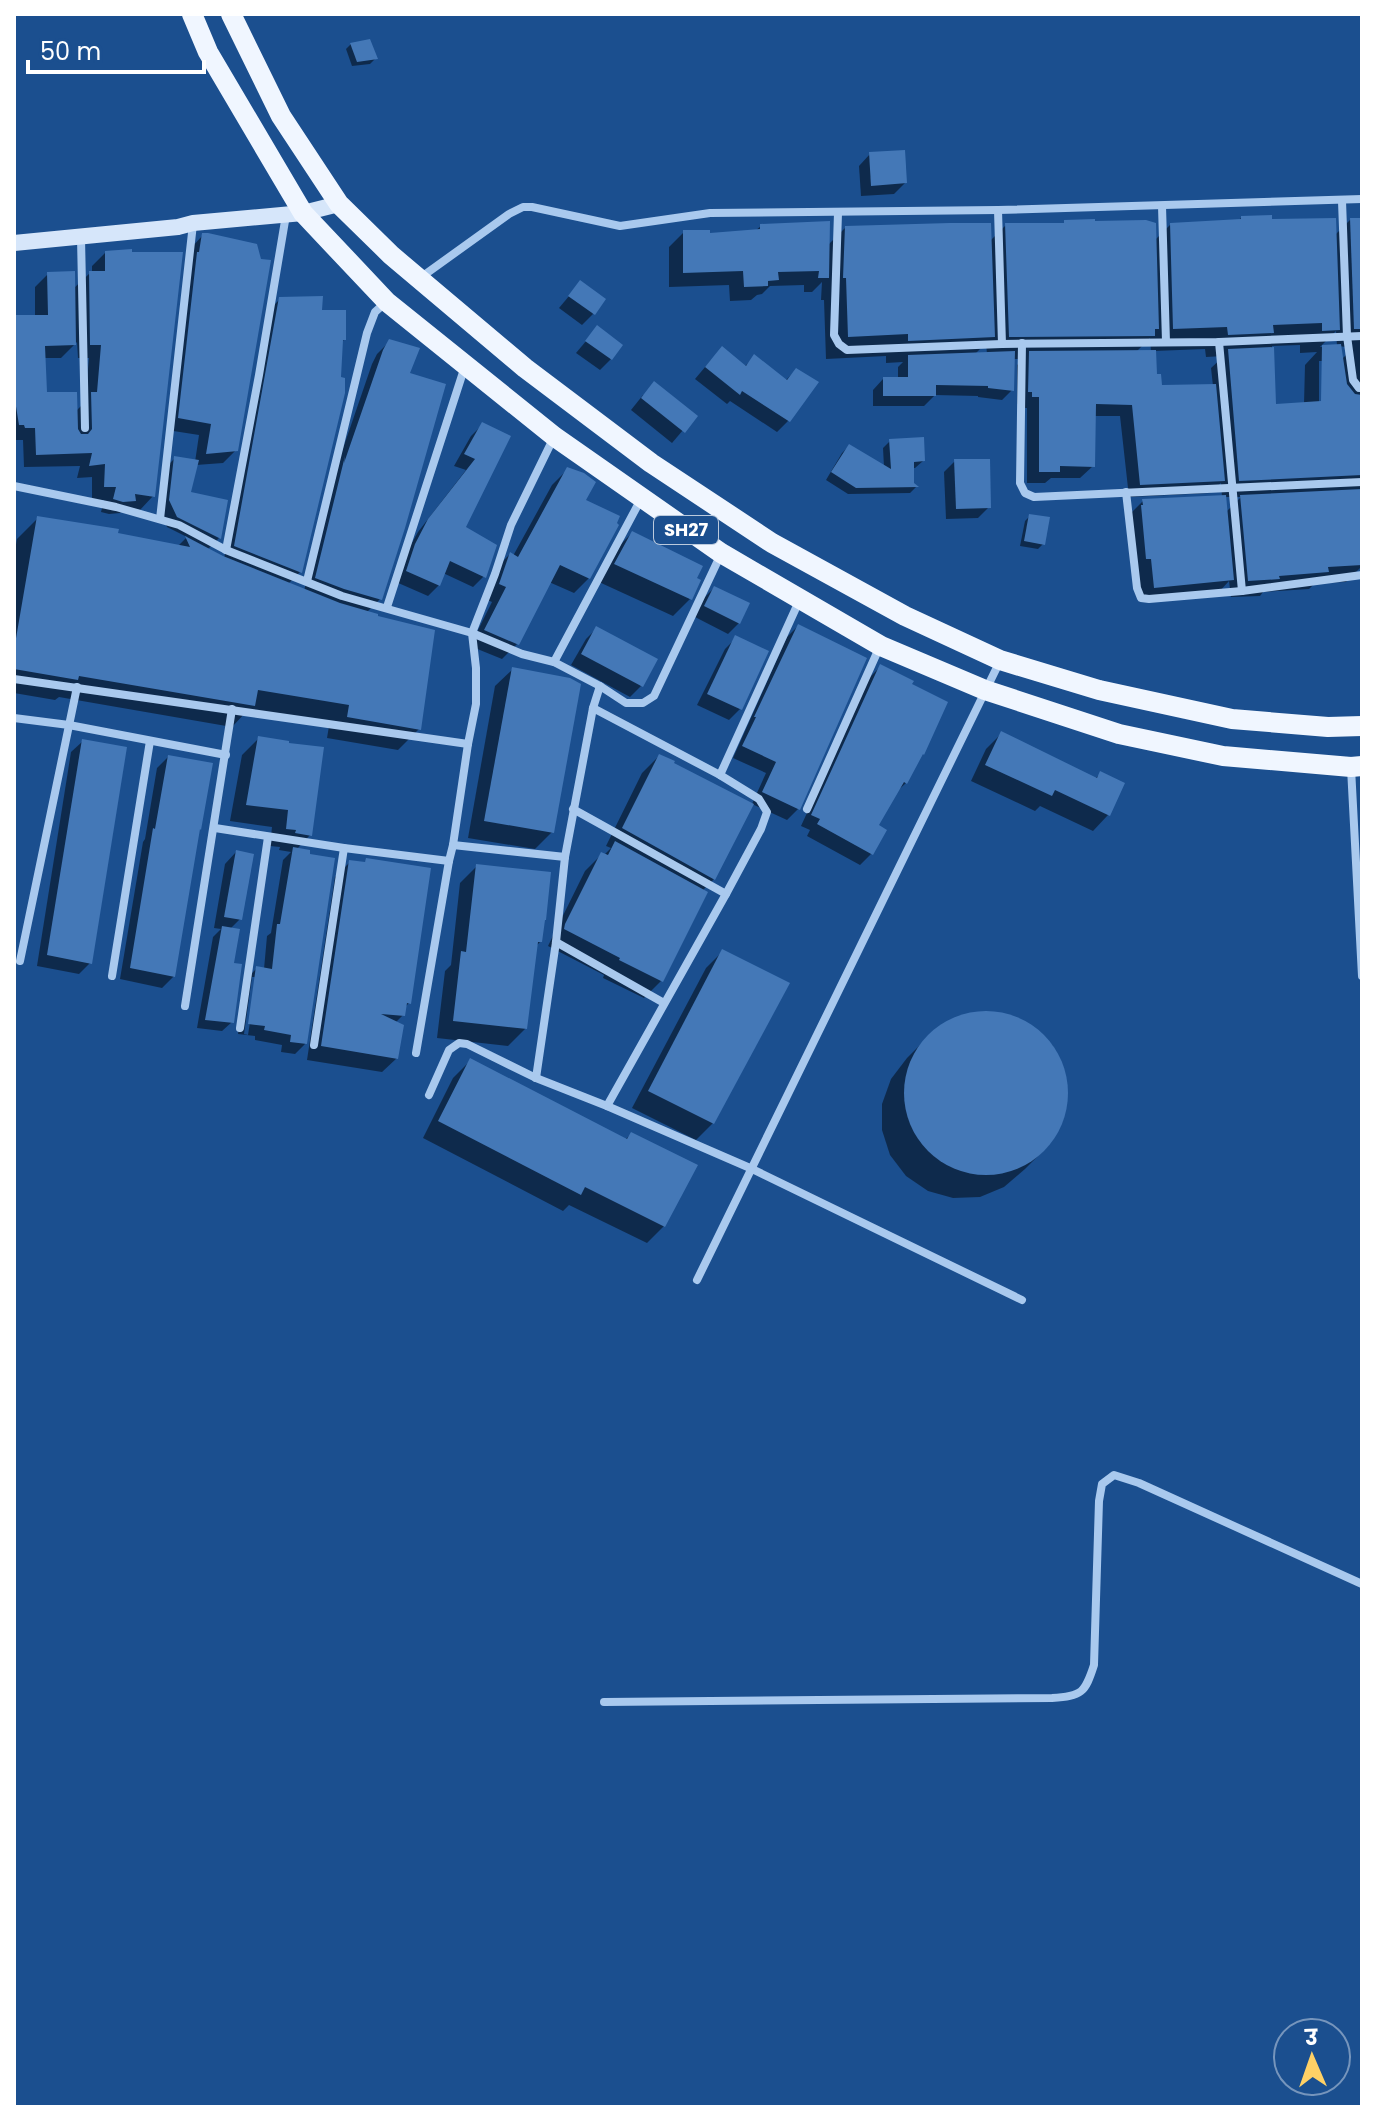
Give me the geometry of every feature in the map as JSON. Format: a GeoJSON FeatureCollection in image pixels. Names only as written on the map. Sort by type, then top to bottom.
{"type":"FeatureCollection","features":[{"type":"Feature","properties":{"kind":"main road","name":"SH27"},"geometry":{"type":"LineString","coordinates":[[192,14],[208,52],[295,214],[387,302],[555,437],[721,553],[881,646],[985,690],[1119,734],[1223,756],[1356,767]]}},
{"type":"Feature","properties":{"kind":"main road","name":"SH27"},"geometry":{"type":"LineString","coordinates":[[231,14],[281,116],[339,204],[391,255],[525,368],[651,463],[760,535],[905,616],[1000,660],[1099,690],[1232,719],[1328,727],[1362,726]]}},
{"type":"Feature","properties":{"kind":"street"},"geometry":{"type":"LineString","coordinates":[[419,278],[523,207],[620,226],[710,213],[998,210],[1362,199]]}},
{"type":"Feature","properties":{"kind":"street"},"geometry":{"type":"LineString","coordinates":[[1342,201],[1347,336],[1353,380],[1362,388]]}},
{"type":"Feature","properties":{"kind":"street"},"geometry":{"type":"LineString","coordinates":[[14,243],[295,214],[339,204]]}},
{"type":"Feature","properties":{"kind":"street"},"geometry":{"type":"LineString","coordinates":[[1162,206],[1166,342]]}},
{"type":"Feature","properties":{"kind":"street"},"geometry":{"type":"LineString","coordinates":[[998,210],[1002,344]]}},
{"type":"Feature","properties":{"kind":"street"},"geometry":{"type":"LineString","coordinates":[[838,213],[834,335],[847,350],[1362,336]]}},
{"type":"Feature","properties":{"kind":"street"},"geometry":{"type":"LineString","coordinates":[[226,550],[259,375],[295,214]]}},
{"type":"Feature","properties":{"kind":"street"},"geometry":{"type":"LineString","coordinates":[[160,519],[193,223]]}},
{"type":"Feature","properties":{"kind":"street"},"geometry":{"type":"LineString","coordinates":[[81,238],[85,428]]}},
{"type":"Feature","properties":{"kind":"street"},"geometry":{"type":"LineString","coordinates":[[307,581],[367,333],[375,312],[387,302]]}},
{"type":"Feature","properties":{"kind":"street"},"geometry":{"type":"LineString","coordinates":[[1219,342],[1242,591]]}},
{"type":"Feature","properties":{"kind":"street"},"geometry":{"type":"LineString","coordinates":[[1022,343],[1020,483],[1025,493],[1034,497],[1362,482]]}},
{"type":"Feature","properties":{"kind":"street"},"geometry":{"type":"LineString","coordinates":[[387,607],[465,365]]}},
{"type":"Feature","properties":{"kind":"street"},"geometry":{"type":"LineString","coordinates":[[416,1053],[476,704],[472,633],[511,525],[555,437]]}},
{"type":"Feature","properties":{"kind":"street"},"geometry":{"type":"LineString","coordinates":[[14,486],[116,507],[179,525],[226,550],[342,596],[472,633],[522,654],[554,662],[626,703],[643,703],[654,696],[721,553]]}},
{"type":"Feature","properties":{"kind":"street"},"geometry":{"type":"LineString","coordinates":[[1126,492],[1137,588],[1141,598],[1242,591],[1362,575]]}},
{"type":"Feature","properties":{"kind":"street"},"geometry":{"type":"LineString","coordinates":[[554,662],[641,498]]}},
{"type":"Feature","properties":{"kind":"street"},"geometry":{"type":"LineString","coordinates":[[720,775],[800,599]]}},
{"type":"Feature","properties":{"kind":"street"},"geometry":{"type":"LineString","coordinates":[[807,809],[881,646]]}},
{"type":"Feature","properties":{"kind":"street"},"geometry":{"type":"LineString","coordinates":[[697,1280],[1000,660]]}},
{"type":"Feature","properties":{"kind":"street"},"geometry":{"type":"LineString","coordinates":[[14,679],[468,744]]}},
{"type":"Feature","properties":{"kind":"street"},"geometry":{"type":"LineString","coordinates":[[536,1078],[565,857],[593,708],[600,686]]}},
{"type":"Feature","properties":{"kind":"street"},"geometry":{"type":"LineString","coordinates":[[20,961],[77,687]]}},
{"type":"Feature","properties":{"kind":"street"},"geometry":{"type":"LineString","coordinates":[[593,708],[720,775],[759,799],[767,812],[726,894],[607,1106]]}},
{"type":"Feature","properties":{"kind":"street"},"geometry":{"type":"LineString","coordinates":[[185,1006],[232,709]]}},
{"type":"Feature","properties":{"kind":"street"},"geometry":{"type":"LineString","coordinates":[[14,718],[69,725],[226,755]]}},
{"type":"Feature","properties":{"kind":"street"},"geometry":{"type":"LineString","coordinates":[[112,976],[150,741]]}},
{"type":"Feature","properties":{"kind":"street"},"geometry":{"type":"LineString","coordinates":[[1356,767],[1362,976]]}},
{"type":"Feature","properties":{"kind":"street"},"geometry":{"type":"LineString","coordinates":[[573,809],[726,894]]}},
{"type":"Feature","properties":{"kind":"street"},"geometry":{"type":"LineString","coordinates":[[215,828],[449,861]]}},
{"type":"Feature","properties":{"kind":"street"},"geometry":{"type":"LineString","coordinates":[[240,1028],[268,837]]}},
{"type":"Feature","properties":{"kind":"street"},"geometry":{"type":"LineString","coordinates":[[453,845],[565,857]]}},
{"type":"Feature","properties":{"kind":"street"},"geometry":{"type":"LineString","coordinates":[[314,1045],[344,848]]}},
{"type":"Feature","properties":{"kind":"street"},"geometry":{"type":"LineString","coordinates":[[556,942],[664,1003]]}},
{"type":"Feature","properties":{"kind":"street"},"geometry":{"type":"LineString","coordinates":[[429,1095],[449,1050],[459,1043],[467,1044],[536,1078],[750,1168],[1022,1300]]}},
{"type":"Feature","properties":{"kind":"street"},"geometry":{"type":"LineString","coordinates":[[604,1702],[1075,1696],[1087,1689],[1094,1665],[1099,1501],[1102,1484],[1114,1475],[1139,1483],[1362,1584]]}},
{"type":"Feature","properties":{"kind":"building"},"geometry":{"type":"Polygon","coordinates":[[[370,39],[378,59],[357,62],[350,43],[370,39]]]}},
{"type":"Feature","properties":{"kind":"building"},"geometry":{"type":"Polygon","coordinates":[[[905,150],[907,183],[871,186],[869,152],[905,150]]]}},
{"type":"Feature","properties":{"kind":"building"},"geometry":{"type":"Polygon","coordinates":[[[1272,215],[1272,219],[1336,218],[1340,330],[1322,331],[1322,323],[1273,325],[1274,333],[1228,335],[1227,327],[1173,329],[1170,223],[1272,215]]]}},
{"type":"Feature","properties":{"kind":"building"},"geometry":{"type":"Polygon","coordinates":[[[1350,218],[1362,218],[1362,329],[1354,329],[1350,218]]]}},
{"type":"Feature","properties":{"kind":"building"},"geometry":{"type":"Polygon","coordinates":[[[1064,220],[1156,223],[1159,329],[1155,329],[1155,336],[1009,337],[1005,223],[1064,223],[1064,220]]]}},
{"type":"Feature","properties":{"kind":"building"},"geometry":{"type":"Polygon","coordinates":[[[830,221],[829,278],[818,278],[819,271],[778,272],[779,280],[768,281],[768,286],[744,287],[743,271],[683,273],[683,230],[710,230],[710,233],[760,229],[760,224],[830,221]]]}},
{"type":"Feature","properties":{"kind":"building"},"geometry":{"type":"Polygon","coordinates":[[[991,223],[995,337],[908,341],[908,334],[848,337],[846,278],[843,278],[845,226],[991,223]]]}},
{"type":"Feature","properties":{"kind":"building"},"geometry":{"type":"Polygon","coordinates":[[[202,233],[257,244],[261,259],[271,260],[238,451],[206,454],[211,424],[178,418],[197,252],[202,233]]]}},
{"type":"Feature","properties":{"kind":"building"},"geometry":{"type":"Polygon","coordinates":[[[132,249],[132,252],[183,252],[155,497],[135,494],[136,501],[123,502],[113,499],[116,487],[104,487],[105,464],[89,466],[92,453],[36,455],[35,428],[19,425],[14,394],[14,315],[48,315],[47,272],[75,271],[76,345],[45,346],[47,392],[77,392],[78,429],[81,434],[88,434],[92,429],[91,392],[97,392],[101,345],[90,345],[89,271],[105,271],[105,251],[132,249]]]}},
{"type":"Feature","properties":{"kind":"building"},"geometry":{"type":"Polygon","coordinates":[[[580,280],[606,299],[595,315],[568,296],[580,280]]]}},
{"type":"Feature","properties":{"kind":"building"},"geometry":{"type":"Polygon","coordinates":[[[323,296],[322,310],[346,310],[341,377],[345,378],[345,393],[302,573],[234,546],[279,297],[323,296]]]}},
{"type":"Feature","properties":{"kind":"building"},"geometry":{"type":"Polygon","coordinates":[[[597,325],[623,345],[612,360],[585,341],[597,325]]]}},
{"type":"Feature","properties":{"kind":"building"},"geometry":{"type":"Polygon","coordinates":[[[389,339],[420,348],[410,373],[446,384],[382,600],[315,578],[345,456],[344,463],[389,339]]]}},
{"type":"Feature","properties":{"kind":"building"},"geometry":{"type":"Polygon","coordinates":[[[1341,344],[1347,384],[1355,394],[1362,395],[1362,475],[1239,481],[1228,349],[1274,347],[1276,404],[1321,401],[1322,345],[1341,344]]]}},
{"type":"Feature","properties":{"kind":"building"},"geometry":{"type":"Polygon","coordinates":[[[722,346],[746,366],[754,354],[787,380],[796,368],[819,382],[790,422],[742,391],[740,395],[705,367],[722,346]]]}},
{"type":"Feature","properties":{"kind":"building"},"geometry":{"type":"Polygon","coordinates":[[[1156,350],[1157,374],[1161,374],[1162,385],[1216,384],[1225,481],[1140,485],[1132,405],[1096,404],[1095,467],[1060,466],[1060,472],[1039,472],[1039,397],[1032,397],[1032,392],[1028,392],[1029,351],[1156,350]]]}},
{"type":"Feature","properties":{"kind":"building"},"geometry":{"type":"Polygon","coordinates":[[[1015,351],[1014,391],[988,386],[936,385],[936,396],[883,396],[883,377],[908,377],[908,355],[1015,351]]]}},
{"type":"Feature","properties":{"kind":"building"},"geometry":{"type":"Polygon","coordinates":[[[654,381],[698,416],[685,433],[641,398],[654,381]]]}},
{"type":"Feature","properties":{"kind":"building"},"geometry":{"type":"Polygon","coordinates":[[[482,422],[511,436],[466,527],[497,545],[486,578],[450,561],[440,586],[406,571],[428,519],[475,459],[464,454],[482,422]]]}},
{"type":"Feature","properties":{"kind":"building"},"geometry":{"type":"Polygon","coordinates":[[[924,437],[925,461],[914,462],[914,483],[919,487],[856,488],[831,472],[849,444],[891,469],[889,439],[924,437]]]}},
{"type":"Feature","properties":{"kind":"building"},"geometry":{"type":"Polygon","coordinates":[[[174,456],[199,460],[191,492],[228,500],[221,539],[177,517],[169,500],[174,456]]]}},
{"type":"Feature","properties":{"kind":"building"},"geometry":{"type":"Polygon","coordinates":[[[954,459],[990,459],[991,508],[956,509],[954,459]]]}},
{"type":"Feature","properties":{"kind":"building"},"geometry":{"type":"Polygon","coordinates":[[[567,467],[584,473],[596,482],[586,500],[620,516],[619,525],[590,579],[560,565],[519,645],[484,630],[506,587],[499,584],[510,552],[518,557],[567,467]]]}},
{"type":"Feature","properties":{"kind":"building"},"geometry":{"type":"Polygon","coordinates":[[[1362,489],[1362,565],[1328,567],[1329,572],[1248,581],[1240,495],[1362,489]]]}},
{"type":"Feature","properties":{"kind":"building"},"geometry":{"type":"Polygon","coordinates":[[[1226,495],[1234,580],[1154,588],[1151,559],[1146,559],[1142,499],[1226,495]]]}},
{"type":"Feature","properties":{"kind":"building"},"geometry":{"type":"Polygon","coordinates":[[[1029,514],[1050,517],[1045,545],[1024,541],[1029,514]]]}},
{"type":"Feature","properties":{"kind":"building"},"geometry":{"type":"Polygon","coordinates":[[[37,516],[119,529],[118,533],[190,547],[185,536],[223,556],[340,603],[435,630],[421,730],[347,717],[349,705],[258,690],[255,706],[79,676],[78,680],[14,669],[14,650],[37,516]]]}},
{"type":"Feature","properties":{"kind":"building"},"geometry":{"type":"Polygon","coordinates":[[[632,531],[703,566],[697,578],[701,580],[692,600],[614,564],[632,531]]]}},
{"type":"Feature","properties":{"kind":"building"},"geometry":{"type":"Polygon","coordinates":[[[714,586],[750,603],[740,624],[704,606],[714,586]]]}},
{"type":"Feature","properties":{"kind":"building"},"geometry":{"type":"Polygon","coordinates":[[[798,624],[867,658],[800,810],[762,792],[776,762],[742,746],[798,624]]]}},
{"type":"Feature","properties":{"kind":"building"},"geometry":{"type":"Polygon","coordinates":[[[596,626],[658,659],[643,687],[581,654],[596,626]]]}},
{"type":"Feature","properties":{"kind":"building"},"geometry":{"type":"Polygon","coordinates":[[[735,635],[769,651],[742,710],[707,694],[735,635]]]}},
{"type":"Feature","properties":{"kind":"building"},"geometry":{"type":"Polygon","coordinates":[[[880,664],[948,702],[924,755],[879,825],[887,830],[873,855],[817,824],[820,819],[811,815],[880,664]]]}},
{"type":"Feature","properties":{"kind":"building"},"geometry":{"type":"Polygon","coordinates":[[[512,667],[570,678],[581,684],[554,833],[484,821],[512,667]]]}},
{"type":"Feature","properties":{"kind":"building"},"geometry":{"type":"Polygon","coordinates":[[[1001,731],[1097,778],[1100,771],[1125,783],[1110,816],[1055,790],[1052,796],[985,765],[1001,731]]]}},
{"type":"Feature","properties":{"kind":"building"},"geometry":{"type":"Polygon","coordinates":[[[258,736],[324,747],[312,836],[286,829],[288,810],[246,805],[258,736]]]}},
{"type":"Feature","properties":{"kind":"building"},"geometry":{"type":"Polygon","coordinates":[[[82,739],[127,747],[92,964],[47,955],[82,739]]]}},
{"type":"Feature","properties":{"kind":"building"},"geometry":{"type":"Polygon","coordinates":[[[659,754],[754,804],[715,880],[622,828],[659,754]]]}},
{"type":"Feature","properties":{"kind":"building"},"geometry":{"type":"Polygon","coordinates":[[[168,755],[213,763],[175,977],[130,968],[168,755]]]}},
{"type":"Feature","properties":{"kind":"building"},"geometry":{"type":"Polygon","coordinates":[[[615,841],[708,892],[663,982],[564,929],[601,852],[608,855],[615,841]]]}},
{"type":"Feature","properties":{"kind":"building"},"geometry":{"type":"Polygon","coordinates":[[[293,847],[310,850],[310,854],[335,858],[307,1044],[290,1042],[291,1035],[264,1030],[265,1026],[248,1024],[256,966],[272,969],[277,924],[280,924],[293,847]]]}},
{"type":"Feature","properties":{"kind":"building"},"geometry":{"type":"Polygon","coordinates":[[[236,850],[254,854],[242,920],[224,917],[236,850]]]}},
{"type":"Feature","properties":{"kind":"building"},"geometry":{"type":"Polygon","coordinates":[[[366,858],[431,868],[411,1004],[407,1003],[405,1016],[381,1014],[404,1025],[398,1059],[321,1046],[349,860],[365,862],[366,858]]]}},
{"type":"Feature","properties":{"kind":"building"},"geometry":{"type":"Polygon","coordinates":[[[476,864],[551,872],[527,1029],[453,1021],[461,951],[466,952],[476,864]]]}},
{"type":"Feature","properties":{"kind":"building"},"geometry":{"type":"Polygon","coordinates":[[[222,926],[240,929],[234,963],[242,964],[234,1023],[205,1020],[222,926]]]}},
{"type":"Feature","properties":{"kind":"building"},"geometry":{"type":"Polygon","coordinates":[[[722,949],[790,983],[714,1124],[648,1091],[722,949]]]}},
{"type":"Feature","properties":{"kind":"building"},"geometry":{"type":"Polygon","coordinates":[[[986,1011],[1018,1017],[1044,1035],[1062,1061],[1068,1093],[1062,1125],[1044,1151],[1018,1169],[986,1175],[954,1169],[928,1151],[910,1125],[904,1093],[910,1061],[928,1035],[954,1017],[986,1011]]]}},
{"type":"Feature","properties":{"kind":"building"},"geometry":{"type":"Polygon","coordinates":[[[470,1058],[627,1139],[631,1132],[698,1165],[665,1227],[585,1187],[581,1195],[438,1121],[470,1058]]]}}]}
